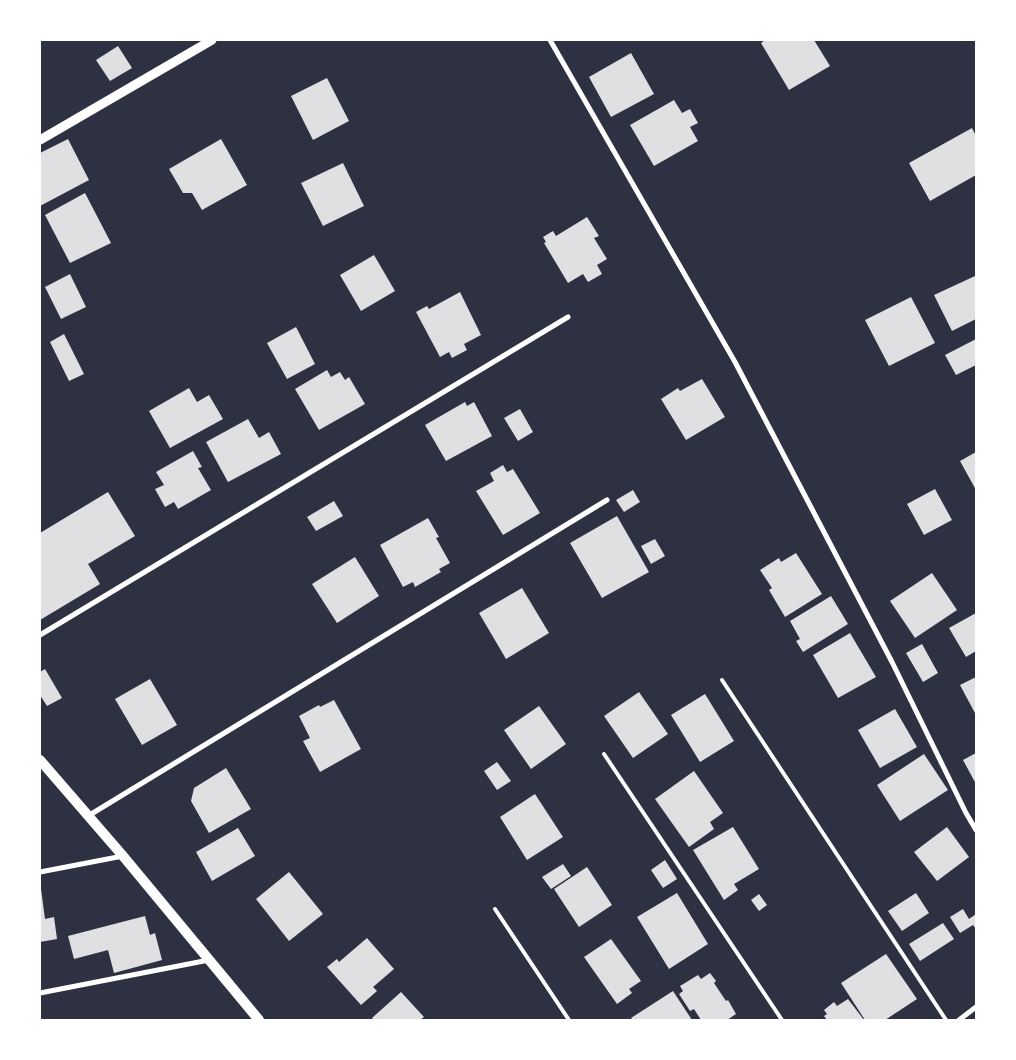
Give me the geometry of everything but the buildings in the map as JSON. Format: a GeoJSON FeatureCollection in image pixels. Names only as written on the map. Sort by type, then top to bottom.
{"type":"FeatureCollection","features":[{"type":"Feature","properties":{"kind":"main road"},"geometry":{"type":"LineString","coordinates":[[40,760],[123,856],[259,1020]]}},
{"type":"Feature","properties":{"kind":"street"},"geometry":{"type":"LineString","coordinates":[[40,140],[212,40]]}},
{"type":"Feature","properties":{"kind":"street"},"geometry":{"type":"LineString","coordinates":[[550,40],[735,362],[888,653],[976,830]]}},
{"type":"Feature","properties":{"kind":"street"},"geometry":{"type":"LineString","coordinates":[[40,634],[568,317]]}},
{"type":"Feature","properties":{"kind":"street"},"geometry":{"type":"LineString","coordinates":[[88,816],[607,500]]}},
{"type":"Feature","properties":{"kind":"street"},"geometry":{"type":"LineString","coordinates":[[40,872],[123,856]]}},
{"type":"Feature","properties":{"kind":"street"},"geometry":{"type":"LineString","coordinates":[[40,993],[210,960]]}},
{"type":"Feature","properties":{"kind":"street"},"geometry":{"type":"LineString","coordinates":[[959,1020],[976,1007]]}},
{"type":"Feature","properties":{"kind":"lane"},"geometry":{"type":"LineString","coordinates":[[722,680],[946,1020]]}},
{"type":"Feature","properties":{"kind":"lane"},"geometry":{"type":"LineString","coordinates":[[604,754],[782,1020]]}},
{"type":"Feature","properties":{"kind":"lane"},"geometry":{"type":"LineString","coordinates":[[495,909],[569,1020]]}}]}
